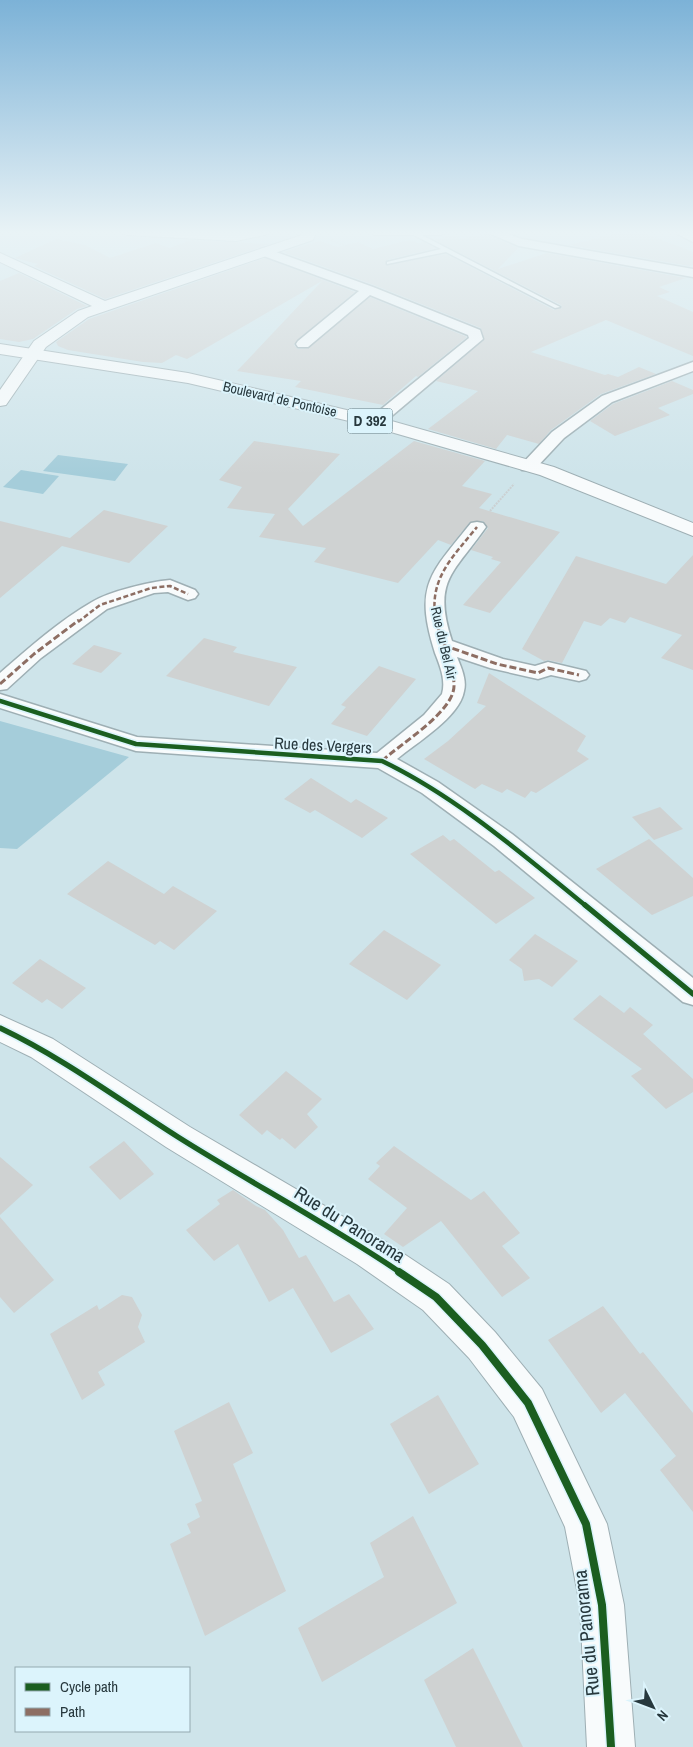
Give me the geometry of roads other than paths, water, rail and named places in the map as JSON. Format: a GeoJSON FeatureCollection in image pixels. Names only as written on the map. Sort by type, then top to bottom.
{"type":"FeatureCollection","features":[{"type":"Feature","properties":{"kind":"street"},"geometry":{"type":"LineString","coordinates":[[0,401],[35,354],[40,344],[64,326],[87,313]]}},
{"type":"Feature","properties":{"kind":"street"},"geometry":{"type":"LineString","coordinates":[[303,344],[341,313]]}},
{"type":"Feature","properties":{"kind":"street"},"geometry":{"type":"LineString","coordinates":[[375,422],[476,339],[475,333],[424,313]]}},
{"type":"Feature","properties":{"kind":"street","name":"Boulevard de Pontoise"},"geometry":{"type":"LineString","coordinates":[[0,349],[179,376],[375,422],[528,466],[693,530]]}},
{"type":"Feature","properties":{"kind":"street"},"geometry":{"type":"LineString","coordinates":[[528,466],[558,436],[607,399],[693,366]]}},
{"type":"Feature","properties":{"kind":"street","name":"Rue du Bel Air"},"geometry":{"type":"LineString","coordinates":[[382,761],[394,748],[445,707],[453,693],[454,682],[443,645],[434,600],[442,573],[477,527]]}},
{"type":"Feature","properties":{"kind":"street"},"geometry":{"type":"LineString","coordinates":[[0,684],[34,654],[100,605],[151,588],[170,586],[188,594]]}},
{"type":"Feature","properties":{"kind":"street"},"geometry":{"type":"LineString","coordinates":[[443,645],[496,664],[538,673],[548,668],[579,675]]}},
{"type":"Feature","properties":{"kind":"street","name":"Rue des Vergers"},"geometry":{"type":"LineString","coordinates":[[0,701],[136,744],[382,761],[411,774],[447,798],[580,899],[693,994]]}},
{"type":"Feature","properties":{"kind":"street","name":"Rue du Panorama"},"geometry":{"type":"LineString","coordinates":[[0,1028],[42,1048],[178,1137],[370,1252],[436,1297],[482,1345],[528,1403],[586,1524],[602,1605],[611,1747]]}}]}
